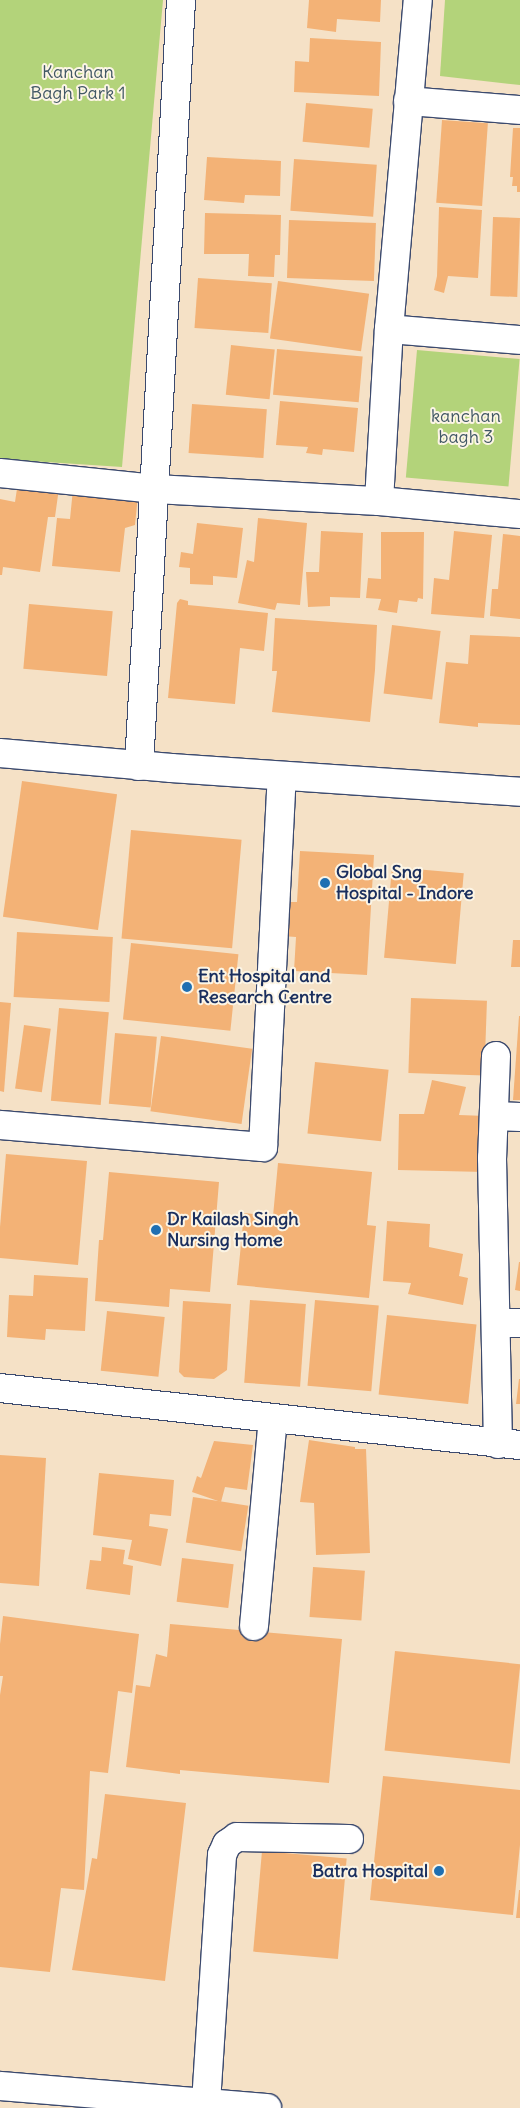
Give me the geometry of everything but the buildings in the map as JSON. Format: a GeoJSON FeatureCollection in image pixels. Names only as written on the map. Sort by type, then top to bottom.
{"type":"FeatureCollection","features":[{"type":"Feature","properties":{"kind":"street"},"geometry":{"type":"LineString","coordinates":[[139,766],[181,0]]}},
{"type":"Feature","properties":{"kind":"street"},"geometry":{"type":"LineString","coordinates":[[379,502],[389,329],[418,0]]}},
{"type":"Feature","properties":{"kind":"street"},"geometry":{"type":"LineString","coordinates":[[408,101],[520,110]]}},
{"type":"Feature","properties":{"kind":"street"},"geometry":{"type":"LineString","coordinates":[[389,329],[520,340]]}},
{"type":"Feature","properties":{"kind":"street"},"geometry":{"type":"LineString","coordinates":[[0,472],[155,489],[379,502],[520,514]]}},
{"type":"Feature","properties":{"kind":"street"},"geometry":{"type":"LineString","coordinates":[[0,752],[139,766],[520,792]]}},
{"type":"Feature","properties":{"kind":"street"},"geometry":{"type":"LineString","coordinates":[[0,1125],[263,1146],[282,776]]}},
{"type":"Feature","properties":{"kind":"street"},"geometry":{"type":"LineString","coordinates":[[0,1388],[509,1444],[507,1117],[496,1056]]}},
{"type":"Feature","properties":{"kind":"street"},"geometry":{"type":"LineString","coordinates":[[254,1626],[273,1418]]}},
{"type":"Feature","properties":{"kind":"street"},"geometry":{"type":"LineString","coordinates":[[206,2103],[222,1855],[227,1844],[237,1837],[349,1839]]}},
{"type":"Feature","properties":{"kind":"street"},"geometry":{"type":"LineString","coordinates":[[0,2086],[267,2108]]}},
{"type":"Feature","properties":{"kind":"green space","name":"Kanchan Bagh Park 1"},"geometry":{"type":"Polygon","coordinates":[[[0,0],[163,0],[122,467],[0,459],[0,0]]]}},
{"type":"Feature","properties":{"kind":"green space"},"geometry":{"type":"Polygon","coordinates":[[[445,0],[520,0],[520,85],[440,76],[445,0]]]}},
{"type":"Feature","properties":{"kind":"green space","name":"kanchan bagh 3"},"geometry":{"type":"Polygon","coordinates":[[[417,350],[520,359],[508,486],[406,478],[417,350]]]}},
{"type":"Feature","properties":{"kind":"place","name":"Global Sng Hospital - Indore"},"geometry":{"type":"Point","coordinates":[325,883]}},
{"type":"Feature","properties":{"kind":"place","name":"Ent Hospital and Research Centre"},"geometry":{"type":"Point","coordinates":[187,987]}},
{"type":"Feature","properties":{"kind":"place","name":"Dr Kailash Singh Nursing Home"},"geometry":{"type":"Point","coordinates":[156,1230]}},
{"type":"Feature","properties":{"kind":"place","name":"Batra Hospital"},"geometry":{"type":"Point","coordinates":[439,1871]}}]}
